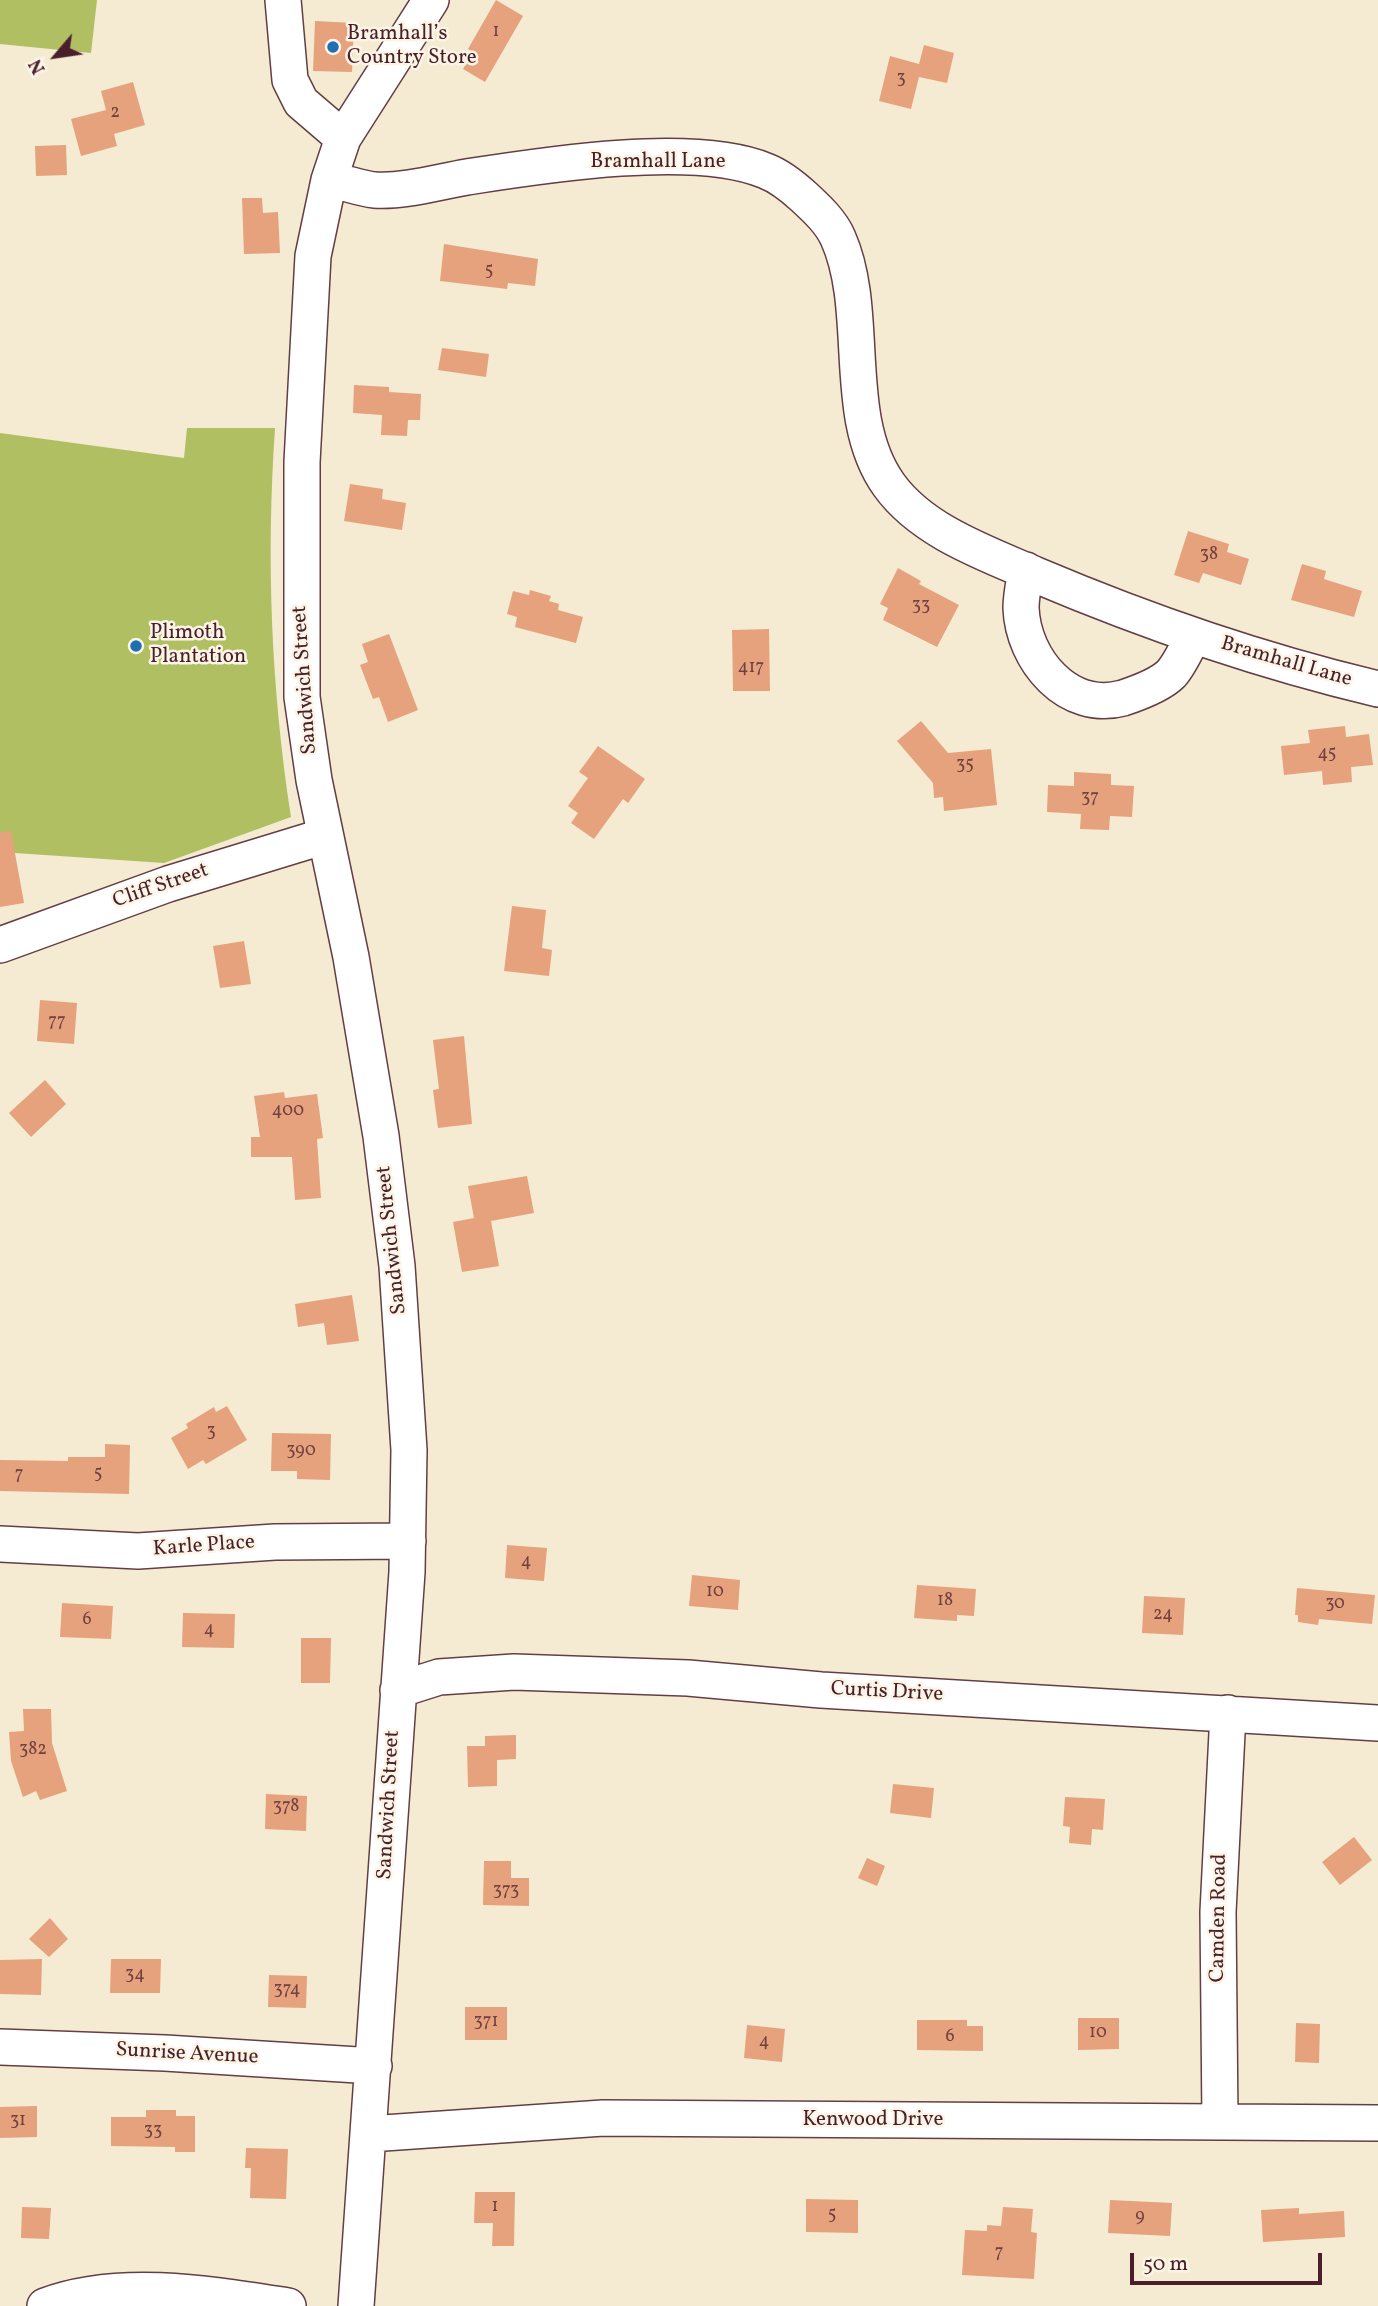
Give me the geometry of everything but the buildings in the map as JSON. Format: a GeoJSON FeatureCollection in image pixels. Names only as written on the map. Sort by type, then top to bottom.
{"type":"FeatureCollection","features":[{"type":"Feature","properties":{"kind":"street"},"geometry":{"type":"LineString","coordinates":[[283,0],[290,80],[301,102],[343,138]]}},
{"type":"Feature","properties":{"kind":"street","name":"Sandwich Street"},"geometry":{"type":"LineString","coordinates":[[356,2306],[408,1541],[406,1382],[388,1184],[353,967],[325,836],[302,697],[300,553],[305,383],[312,273],[328,180],[343,138],[431,0]]}},
{"type":"Feature","properties":{"kind":"street","name":"Bramhall Lane"},"geometry":{"type":"LineString","coordinates":[[328,180],[374,190],[403,188],[538,166],[663,158],[709,158],[741,163],[768,172],[797,191],[819,211],[837,235],[846,262],[872,455],[889,486],[918,515],[971,546],[1193,636],[1378,689]]}},
{"type":"Feature","properties":{"kind":"street","name":"Bramhall Lane"},"geometry":{"type":"LineString","coordinates":[[1026,570],[1021,607],[1025,634],[1041,669],[1066,691],[1108,702],[1138,693],[1171,674],[1193,636]]}},
{"type":"Feature","properties":{"kind":"street","name":"Cliff Street"},"geometry":{"type":"LineString","coordinates":[[0,945],[168,884],[325,836]]}},
{"type":"Feature","properties":{"kind":"street","name":"Karle Place"},"geometry":{"type":"LineString","coordinates":[[0,1544],[138,1551],[275,1542],[408,1541]]}},
{"type":"Feature","properties":{"kind":"street","name":"Curtis Drive"},"geometry":{"type":"LineString","coordinates":[[398,1690],[439,1677],[514,1672],[688,1678],[821,1690],[1378,1723]]}},
{"type":"Feature","properties":{"kind":"street","name":"Camden Road"},"geometry":{"type":"LineString","coordinates":[[1220,2122],[1218,1912],[1227,1713]]}},
{"type":"Feature","properties":{"kind":"street","name":"Sunrise Avenue"},"geometry":{"type":"LineString","coordinates":[[0,2047],[165,2053],[374,2066]]}},
{"type":"Feature","properties":{"kind":"street","name":"Kenwood Drive"},"geometry":{"type":"LineString","coordinates":[[369,2134],[603,2118],[1378,2123]]}},
{"type":"Feature","properties":{"kind":"street"},"geometry":{"type":"LineString","coordinates":[[45,2306],[108,2292],[135,2291],[288,2306]]}},
{"type":"Feature","properties":{"kind":"green space"},"geometry":{"type":"Polygon","coordinates":[[[0,0],[97,0],[91,53],[0,44],[0,0]]]}},
{"type":"Feature","properties":{"kind":"green space","name":"Plimoth Plantation"},"geometry":{"type":"Polygon","coordinates":[[[187,428],[275,428],[271,526],[272,623],[279,720],[291,817],[164,863],[0,852],[0,433],[184,458],[187,428]]]}},
{"type":"Feature","properties":{"kind":"place","name":"Bramhall’s Country Store"},"geometry":{"type":"Point","coordinates":[333,47]}},
{"type":"Feature","properties":{"kind":"place","name":"Plimoth Plantation"},"geometry":{"type":"Point","coordinates":[136,646]}}]}
